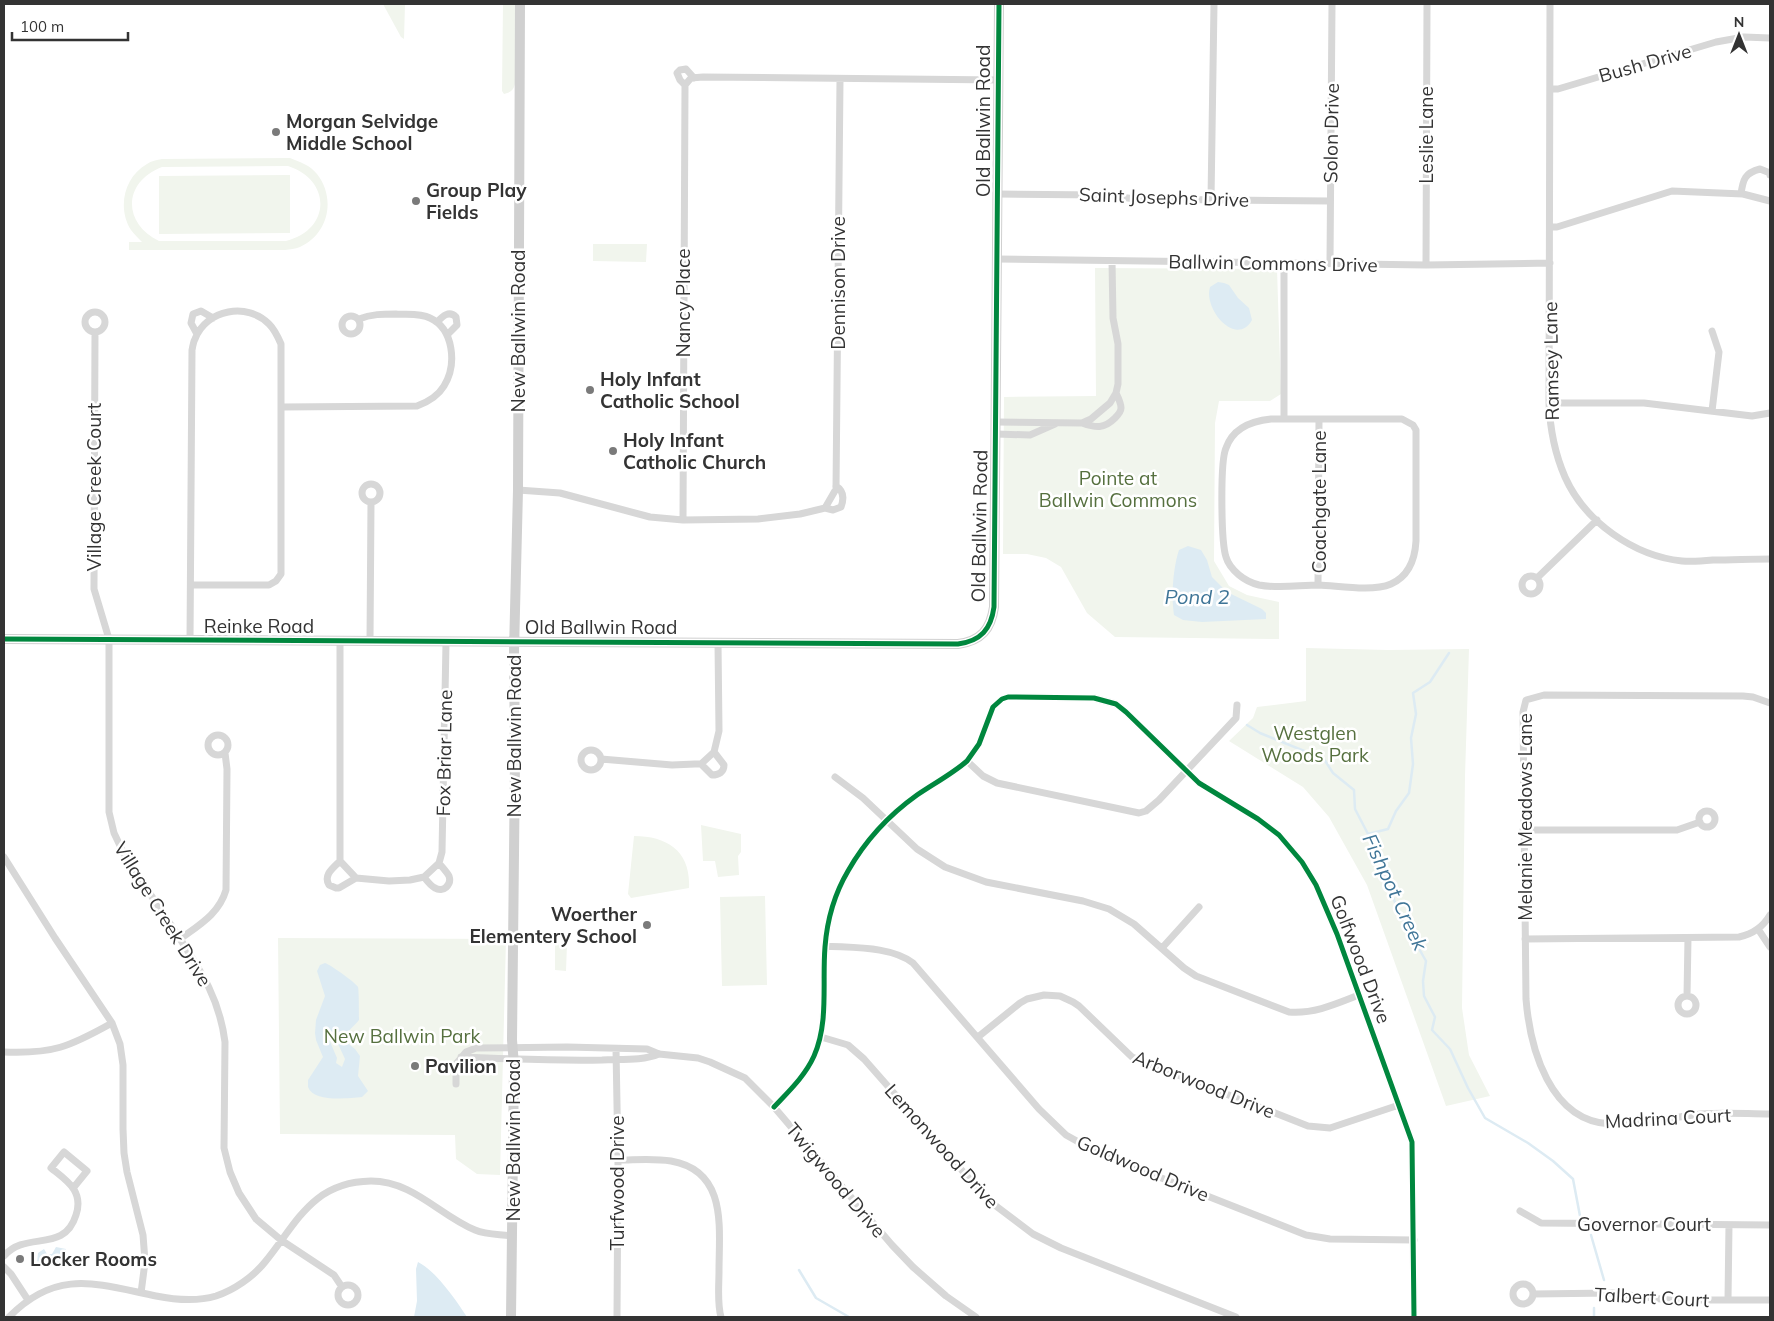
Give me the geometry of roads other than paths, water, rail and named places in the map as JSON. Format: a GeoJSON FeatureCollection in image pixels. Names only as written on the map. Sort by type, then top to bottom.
{"type":"FeatureCollection","features":[{"type":"Feature","properties":{"kind":"street","name":"New Ballwin Road"},"geometry":{"type":"LineString","coordinates":[[512,1317],[514,641],[518,490],[520,4]]}},
{"type":"Feature","properties":{"kind":"street","name":"Old Ballwin Road"},"geometry":{"type":"LineString","coordinates":[[514,641],[958,644],[970,642],[978,638],[985,631],[990,623],[994,607],[999,4]]}},
{"type":"Feature","properties":{"kind":"street"},"geometry":{"type":"LineString","coordinates":[[1211,199],[1214,4]]}},
{"type":"Feature","properties":{"kind":"street","name":"Solon Drive"},"geometry":{"type":"LineString","coordinates":[[1330,263],[1332,4]]}},
{"type":"Feature","properties":{"kind":"street","name":"Leslie Lane"},"geometry":{"type":"LineString","coordinates":[[1426,265],[1427,4]]}},
{"type":"Feature","properties":{"kind":"street","name":"Ramsey Lane"},"geometry":{"type":"LineString","coordinates":[[1550,4],[1549,403],[1552,432],[1561,468],[1576,496],[1597,520],[1610,532],[1646,552],[1683,561],[1770,559]]}},
{"type":"Feature","properties":{"kind":"street","name":"Bush Drive"},"geometry":{"type":"LineString","coordinates":[[1550,89],[1716,42],[1744,37],[1770,38]]}},
{"type":"Feature","properties":{"kind":"street","name":"Nancy Place"},"geometry":{"type":"LineString","coordinates":[[683,520],[685,85],[677,73],[680,70],[686,69],[694,78],[999,80]]}},
{"type":"Feature","properties":{"kind":"street"},"geometry":{"type":"LineString","coordinates":[[685,85],[694,78]]}},
{"type":"Feature","properties":{"kind":"street","name":"Dennison Drive"},"geometry":{"type":"LineString","coordinates":[[825,508],[834,494],[836,486],[840,80]]}},
{"type":"Feature","properties":{"kind":"street"},"geometry":{"type":"LineString","coordinates":[[1742,194],[1743,181],[1751,171],[1760,168],[1770,173],[1770,175]]}},
{"type":"Feature","properties":{"kind":"street"},"geometry":{"type":"LineString","coordinates":[[1550,227],[1557,227],[1672,191],[1742,194],[1769,198]]}},
{"type":"Feature","properties":{"kind":"street","name":"Saint Josephs Drive"},"geometry":{"type":"LineString","coordinates":[[998,194],[1104,195],[1136,198],[1330,202]]}},
{"type":"Feature","properties":{"kind":"street","name":"Ballwin Commons Drive"},"geometry":{"type":"LineString","coordinates":[[997,259],[1284,264],[1426,265],[1550,263]]}},
{"type":"Feature","properties":{"kind":"street"},"geometry":{"type":"LineString","coordinates":[[1082,423],[1110,402],[1116,393],[1118,384],[1118,344],[1113,318],[1112,262]]}},
{"type":"Feature","properties":{"kind":"street"},"geometry":{"type":"LineString","coordinates":[[1284,264],[1284,419]]}},
{"type":"Feature","properties":{"kind":"street"},"geometry":{"type":"LineString","coordinates":[[197,334],[191,323],[193,314],[201,311],[213,318]]}},
{"type":"Feature","properties":{"kind":"street"},"geometry":{"type":"LineString","coordinates":[[190,641],[192,350],[197,334],[213,318],[223,313],[234,311],[247,312],[258,316],[268,323],[276,333],[281,344],[281,574],[276,581],[269,585],[261,586],[191,585]]}},
{"type":"Feature","properties":{"kind":"street"},"geometry":{"type":"LineString","coordinates":[[437,322],[446,314],[452,314],[456,317],[457,325],[448,334]]}},
{"type":"Feature","properties":{"kind":"street"},"geometry":{"type":"LineString","coordinates":[[282,407],[407,407],[424,403],[436,395],[448,378],[451,354],[450,341],[444,328],[430,318],[418,315],[369,315],[359,320]]}},
{"type":"Feature","properties":{"kind":"street"},"geometry":{"type":"LineString","coordinates":[[1712,331],[1719,352],[1712,411]]}},
{"type":"Feature","properties":{"kind":"street","name":"Village Creek Court"},"geometry":{"type":"LineString","coordinates":[[95,332],[94,589],[109,640]]}},
{"type":"Feature","properties":{"kind":"street"},"geometry":{"type":"LineString","coordinates":[[996,422],[1082,423],[1093,427],[1104,427],[1120,413],[1121,407],[1116,393]]}},
{"type":"Feature","properties":{"kind":"street"},"geometry":{"type":"LineString","coordinates":[[1549,403],[1644,403],[1752,416],[1770,413]]}},
{"type":"Feature","properties":{"kind":"street"},"geometry":{"type":"LineString","coordinates":[[1319,419],[1402,419],[1413,425],[1416,430],[1415,552],[1406,573],[1392,584],[1376,588],[1318,585],[1270,586],[1246,580],[1233,570],[1228,563],[1223,536],[1223,461],[1225,448],[1237,431],[1253,421],[1319,419]]}},
{"type":"Feature","properties":{"kind":"street","name":"Coachgate Lane"},"geometry":{"type":"LineString","coordinates":[[1318,585],[1319,419]]}},
{"type":"Feature","properties":{"kind":"street"},"geometry":{"type":"LineString","coordinates":[[996,434],[1030,435],[1058,423]]}},
{"type":"Feature","properties":{"kind":"street","name":"Dennison Drive"},"geometry":{"type":"LineString","coordinates":[[518,490],[560,493],[650,517],[683,520],[758,520],[825,508],[833,510],[841,507],[842,491],[836,486]]}},
{"type":"Feature","properties":{"kind":"street"},"geometry":{"type":"LineString","coordinates":[[370,641],[371,502]]}},
{"type":"Feature","properties":{"kind":"street"},"geometry":{"type":"LineString","coordinates":[[1537,578],[1597,520]]}},
{"type":"Feature","properties":{"kind":"street","name":"Reinke Road"},"geometry":{"type":"LineString","coordinates":[[4,640],[446,643],[514,641]]}},
{"type":"Feature","properties":{"kind":"street","name":"Village Creek Drive"},"geometry":{"type":"LineString","coordinates":[[109,640],[109,812],[114,833],[124,854],[207,981],[216,1002],[225,1042],[224,1148],[230,1172],[256,1219],[281,1240],[334,1275],[342,1287]]}},
{"type":"Feature","properties":{"kind":"street"},"geometry":{"type":"LineString","coordinates":[[340,642],[340,860],[327,875],[328,885],[339,888],[356,878],[396,881],[424,877],[439,864]]}},
{"type":"Feature","properties":{"kind":"street","name":"Fox Briar Lane"},"geometry":{"type":"LineString","coordinates":[[424,877],[436,889],[441,890],[446,888],[449,882],[449,876],[439,864],[442,852],[446,643]]}},
{"type":"Feature","properties":{"kind":"street"},"geometry":{"type":"LineString","coordinates":[[601,759],[672,765],[701,764],[714,752],[719,731],[718,643]]}},
{"type":"Feature","properties":{"kind":"street","name":"Golfwood Drive"},"geometry":{"type":"LineString","coordinates":[[967,760],[979,744],[994,707],[1002,699],[1015,696],[1083,696],[1105,700],[1116,704],[1126,712],[1185,771],[1209,790],[1258,819],[1279,836],[1302,862],[1328,908],[1412,1142],[1414,1317]]}},
{"type":"Feature","properties":{"kind":"street","name":"Melanie Meadows Lane"},"geometry":{"type":"LineString","coordinates":[[1525,939],[1523,712],[1526,700],[1544,696],[1733,696],[1753,697],[1770,702]]}},
{"type":"Feature","properties":{"kind":"street"},"geometry":{"type":"LineString","coordinates":[[774,1107],[802,1076],[814,1056],[821,1037],[825,946],[834,904],[847,872],[866,844],[886,821],[916,796],[967,760],[983,776],[997,783],[1139,813],[1146,811],[1153,806],[1236,718],[1237,704]]}},
{"type":"Feature","properties":{"kind":"street"},"geometry":{"type":"LineString","coordinates":[[701,764],[712,774],[720,773],[724,765],[714,752]]}},
{"type":"Feature","properties":{"kind":"street"},"geometry":{"type":"LineString","coordinates":[[180,939],[214,913],[221,905],[226,890],[228,769],[225,753]]}},
{"type":"Feature","properties":{"kind":"street"},"geometry":{"type":"LineString","coordinates":[[835,777],[863,798],[922,853],[952,870],[986,882],[1097,904],[1115,912],[1134,924],[1184,968],[1201,978],[1289,1012],[1299,1013],[1319,1010],[1359,995]]}},
{"type":"Feature","properties":{"kind":"street"},"geometry":{"type":"LineString","coordinates":[[1523,830],[1677,830],[1700,822]]}},
{"type":"Feature","properties":{"kind":"street"},"geometry":{"type":"LineString","coordinates":[[4,857],[112,1023],[122,1052],[123,1142],[144,1248],[145,1262],[141,1293]]}},
{"type":"Feature","properties":{"kind":"street"},"geometry":{"type":"LineString","coordinates":[[340,860],[356,878]]}},
{"type":"Feature","properties":{"kind":"street"},"geometry":{"type":"LineString","coordinates":[[1162,948],[1200,907]]}},
{"type":"Feature","properties":{"kind":"street"},"geometry":{"type":"LineString","coordinates":[[1525,939],[1739,937],[1758,929],[1770,914]]}},
{"type":"Feature","properties":{"kind":"street"},"geometry":{"type":"LineString","coordinates":[[1758,929],[1770,946]]}},
{"type":"Feature","properties":{"kind":"street"},"geometry":{"type":"LineString","coordinates":[[1688,938],[1688,996]]}},
{"type":"Feature","properties":{"kind":"street","name":"Madrina Court"},"geometry":{"type":"LineString","coordinates":[[1525,939],[1527,1010],[1533,1044],[1550,1084],[1561,1100],[1571,1109],[1599,1123],[1611,1124],[1635,1123],[1702,1114],[1770,1114]]}},
{"type":"Feature","properties":{"kind":"street","name":"Goldwood Drive"},"geometry":{"type":"LineString","coordinates":[[825,946],[887,952],[907,958],[1039,1108],[1076,1141],[1098,1153],[1306,1235],[1330,1239],[1414,1240]]}},
{"type":"Feature","properties":{"kind":"street","name":"Arborwood Drive"},"geometry":{"type":"LineString","coordinates":[[978,1037],[1020,1003],[1035,996],[1052,995],[1073,1002],[1132,1057],[1308,1126],[1330,1128],[1399,1104]]}},
{"type":"Feature","properties":{"kind":"street"},"geometry":{"type":"LineString","coordinates":[[4,1052],[23,1054],[59,1049],[77,1042],[112,1023]]}},
{"type":"Feature","properties":{"kind":"street","name":"Lemonwood Drive"},"geometry":{"type":"LineString","coordinates":[[821,1037],[848,1045],[864,1059],[988,1200],[1033,1234],[1060,1248],[1236,1317]]}},
{"type":"Feature","properties":{"kind":"street"},"geometry":{"type":"LineString","coordinates":[[456,1084],[456,1064],[466,1052],[476,1048],[513,1047]]}},
{"type":"Feature","properties":{"kind":"street","name":"Twigwood Drive"},"geometry":{"type":"LineString","coordinates":[[513,1047],[648,1049],[659,1054],[698,1058],[724,1067],[745,1078],[774,1107],[892,1245],[933,1286],[976,1317]]}},
{"type":"Feature","properties":{"kind":"street","name":"Turfwood Drive"},"geometry":{"type":"LineString","coordinates":[[616,1049],[618,1160],[617,1317]]}},
{"type":"Feature","properties":{"kind":"street","name":"Twigwood Drive"},"geometry":{"type":"LineString","coordinates":[[513,1060],[616,1060],[649,1058],[659,1054]]}},
{"type":"Feature","properties":{"kind":"street"},"geometry":{"type":"LineString","coordinates":[[461,1057],[513,1060]]}},
{"type":"Feature","properties":{"kind":"street"},"geometry":{"type":"LineString","coordinates":[[4,1256],[19,1244],[52,1239],[68,1230],[75,1219],[78,1211],[78,1199],[74,1187],[52,1168],[64,1152],[87,1171],[74,1187]]}},
{"type":"Feature","properties":{"kind":"street"},"geometry":{"type":"LineString","coordinates":[[618,1160],[672,1161],[693,1169],[708,1183],[715,1198],[719,1215],[719,1301],[721,1317]]}},
{"type":"Feature","properties":{"kind":"street"},"geometry":{"type":"LineString","coordinates":[[9,1317],[28,1300],[43,1291],[68,1284],[103,1284],[181,1300],[206,1299],[217,1295],[241,1283],[256,1271],[315,1199],[336,1187],[371,1181],[395,1185],[409,1190],[455,1220],[477,1231],[512,1236]]}},
{"type":"Feature","properties":{"kind":"street","name":"Governor Court"},"geometry":{"type":"LineString","coordinates":[[1520,1211],[1541,1223],[1770,1224]]}},
{"type":"Feature","properties":{"kind":"street"},"geometry":{"type":"LineString","coordinates":[[1728,1300],[1729,1224]]}},
{"type":"Feature","properties":{"kind":"street"},"geometry":{"type":"LineString","coordinates":[[4,1267],[11,1274],[28,1300]]}},
{"type":"Feature","properties":{"kind":"street","name":"Talbert Court"},"geometry":{"type":"LineString","coordinates":[[1533,1294],[1612,1293],[1657,1300],[1770,1300]]}},
{"type":"Feature","properties":{"kind":"water"},"geometry":{"type":"Polygon","coordinates":[[[1218,282],[1229,285],[1238,298],[1249,308],[1252,320],[1245,328],[1238,330],[1230,328],[1216,314],[1209,296],[1210,287],[1218,282]]]}},
{"type":"Feature","properties":{"kind":"water","name":"Pond 2"},"geometry":{"type":"Polygon","coordinates":[[[1188,546],[1201,550],[1207,560],[1212,577],[1227,592],[1262,609],[1266,613],[1266,619],[1202,622],[1183,620],[1174,615],[1175,565],[1179,550],[1188,546]]]}},
{"type":"Feature","properties":{"kind":"water"},"geometry":{"type":"Polygon","coordinates":[[[328,964],[358,987],[359,1020],[347,1033],[345,1039],[360,1056],[358,1076],[368,1091],[362,1097],[324,1097],[311,1092],[308,1087],[308,1080],[323,1057],[315,1033],[316,1020],[325,996],[317,971],[320,965],[328,964]],[[333,1033],[330,1034],[328,1037],[337,1058],[336,1063],[342,1067],[345,1059],[333,1033]]]}},
{"type":"Feature","properties":{"kind":"water"},"geometry":{"type":"Polygon","coordinates":[[[56,1247],[66,1249],[63,1267],[37,1263],[38,1253],[44,1249],[47,1254],[52,1254],[56,1247]]]}},
{"type":"Feature","properties":{"kind":"water"},"geometry":{"type":"Polygon","coordinates":[[[418,1262],[439,1279],[467,1317],[414,1317],[417,1301],[416,1269],[418,1262]]]}},
{"type":"Feature","properties":{"kind":"waterway"},"geometry":{"type":"LineString","coordinates":[[1368,834],[1388,829],[1396,811],[1409,793],[1413,764],[1411,738],[1416,714],[1413,693],[1430,682],[1449,653]]}},
{"type":"Feature","properties":{"kind":"waterway","name":"Fishpot Creek"},"geometry":{"type":"LineString","coordinates":[[1247,725],[1260,733],[1324,759],[1333,773],[1354,790],[1355,809],[1368,834],[1401,917],[1426,961],[1423,981],[1424,996],[1435,1017],[1432,1030],[1450,1049],[1468,1088],[1485,1118],[1528,1143],[1553,1161],[1573,1179],[1580,1216]]}},
{"type":"Feature","properties":{"kind":"waterway"},"geometry":{"type":"LineString","coordinates":[[1591,1235],[1604,1280]]}},
{"type":"Feature","properties":{"kind":"waterway"},"geometry":{"type":"LineString","coordinates":[[799,1270],[816,1298],[849,1317]]}},
{"type":"Feature","properties":{"kind":"waterway"},"geometry":{"type":"LineString","coordinates":[[1594,1308],[1594,1317]]}},
{"type":"Feature","properties":{"kind":"place","name":"Morgan Selvidge Middle School"},"geometry":{"type":"Point","coordinates":[276,132]}},
{"type":"Feature","properties":{"kind":"place","name":"Group Play Fields"},"geometry":{"type":"Point","coordinates":[416,201]}},
{"type":"Feature","properties":{"kind":"place","name":"Holy Infant Catholic School"},"geometry":{"type":"Point","coordinates":[590,390]}},
{"type":"Feature","properties":{"kind":"place","name":"Holy Infant Catholic Church"},"geometry":{"type":"Point","coordinates":[613,451]}},
{"type":"Feature","properties":{"kind":"place","name":"Woerther Elementery School"},"geometry":{"type":"Point","coordinates":[647,925]}},
{"type":"Feature","properties":{"kind":"place","name":"Pavilion"},"geometry":{"type":"Point","coordinates":[415,1066]}},
{"type":"Feature","properties":{"kind":"place","name":"Locker Rooms"},"geometry":{"type":"Point","coordinates":[20,1259]}},
{"type":"Feature","properties":{"kind":"park label","name":"Pointe at Ballwin Commons"},"geometry":{"type":"Point","coordinates":[1118,489]}},
{"type":"Feature","properties":{"kind":"park label","name":"Westglen Woods Park"},"geometry":{"type":"Point","coordinates":[1315,744]}},
{"type":"Feature","properties":{"kind":"park label","name":"New Ballwin Park"},"geometry":{"type":"Point","coordinates":[402,1036]}}]}
